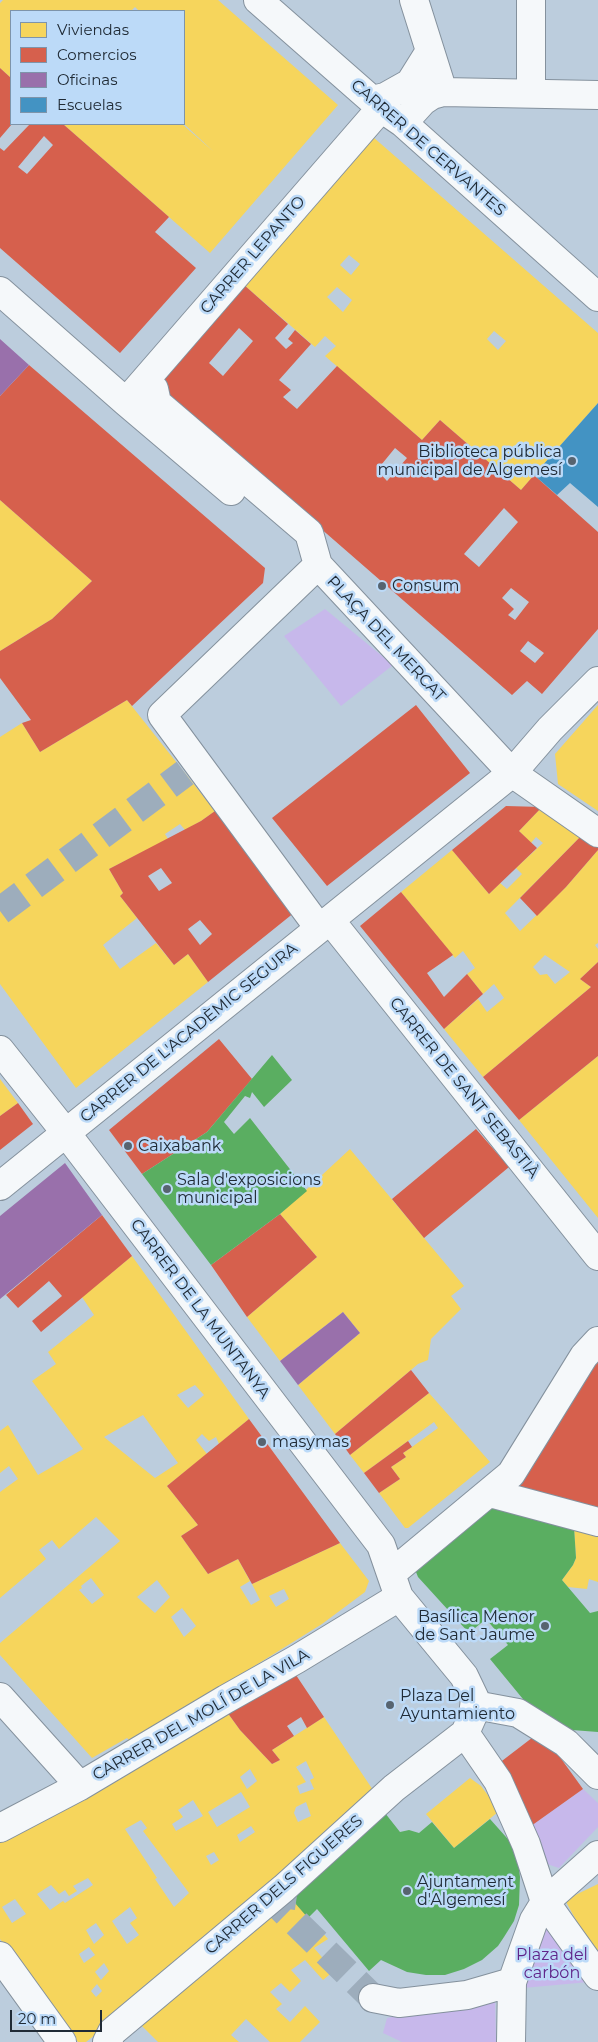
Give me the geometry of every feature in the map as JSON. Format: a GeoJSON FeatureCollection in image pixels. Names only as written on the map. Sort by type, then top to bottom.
{"type":"FeatureCollection","features":[{"type":"Feature","properties":{"kind":"street","name":"CARRER DE CERVANTES"},"geometry":{"type":"LineString","coordinates":[[258,0],[598,297]]}},
{"type":"Feature","properties":{"kind":"street"},"geometry":{"type":"LineString","coordinates":[[414,0],[443,92],[598,95]]}},
{"type":"Feature","properties":{"kind":"street"},"geometry":{"type":"LineString","coordinates":[[531,0],[531,93]]}},
{"type":"Feature","properties":{"kind":"street"},"geometry":{"type":"LineString","coordinates":[[385,111],[385,97],[410,83],[430,51]]}},
{"type":"Feature","properties":{"kind":"street","name":"CARRER LEPANTO"},"geometry":{"type":"LineString","coordinates":[[126,402],[385,111],[423,101],[432,95],[443,92]]}},
{"type":"Feature","properties":{"kind":"street"},"geometry":{"type":"LineString","coordinates":[[0,291],[126,402],[281,534]]}},
{"type":"Feature","properties":{"kind":"street"},"geometry":{"type":"LineString","coordinates":[[154,389],[157,404],[309,533],[318,565]]}},
{"type":"Feature","properties":{"kind":"street","name":"PLAÇA DEL MERCAT"},"geometry":{"type":"LineString","coordinates":[[321,928],[192,768],[162,715],[318,565],[512,773],[598,833]]}},
{"type":"Feature","properties":{"kind":"street"},"geometry":{"type":"LineString","coordinates":[[549,712],[594,661],[598,660]]}},
{"type":"Feature","properties":{"kind":"street"},"geometry":{"type":"LineString","coordinates":[[321,928],[512,773],[550,730],[598,681]]}},
{"type":"Feature","properties":{"kind":"street","name":"CARRER DE L'ACADÈMIC SEGURA"},"geometry":{"type":"LineString","coordinates":[[0,1186],[321,928]]}},
{"type":"Feature","properties":{"kind":"street","name":"CARRER DE SANT SEBASTIÀ"},"geometry":{"type":"LineString","coordinates":[[321,928],[598,1256]]}},
{"type":"Feature","properties":{"kind":"street","name":"CARRER DE LA MUNTANYA"},"geometry":{"type":"LineString","coordinates":[[0,1050],[66,1133],[381,1545],[395,1585],[464,1676],[475,1699],[475,1705]]}},
{"type":"Feature","properties":{"kind":"street","name":"CARRER DEL MOLÍ DE LA VILA"},"geometry":{"type":"LineString","coordinates":[[0,1828],[80,1786],[297,1659],[395,1585],[490,1492],[511,1474],[584,1356],[598,1341]]}},
{"type":"Feature","properties":{"kind":"street"},"geometry":{"type":"LineString","coordinates":[[490,1492],[598,1522]]}},
{"type":"Feature","properties":{"kind":"street"},"geometry":{"type":"LineString","coordinates":[[0,1697],[80,1786]]}},
{"type":"Feature","properties":{"kind":"street"},"geometry":{"type":"LineString","coordinates":[[598,1776],[566,1742],[518,1713],[475,1705],[472,1744],[498,1781],[526,1844],[545,1902],[598,1976]]}},
{"type":"Feature","properties":{"kind":"street","name":"CARRER DELS FIGUERES"},"geometry":{"type":"LineString","coordinates":[[107,2042],[112,2032],[284,1888],[394,1788],[472,1744]]}},
{"type":"Feature","properties":{"kind":"street"},"geometry":{"type":"LineString","coordinates":[[511,2042],[512,1982],[534,1920],[545,1902],[598,1855]]}},
{"type":"Feature","properties":{"kind":"street"},"geometry":{"type":"LineString","coordinates":[[0,1956],[62,2042]]}},
{"type":"Feature","properties":{"kind":"street"},"geometry":{"type":"LineString","coordinates":[[373,1998],[399,2004],[467,1995],[512,1982]]}},
{"type":"Feature","properties":{"kind":"green space"},"geometry":{"type":"Polygon","coordinates":[[[325,609],[393,665],[341,706],[284,636],[325,609]]]}},
{"type":"Feature","properties":{"kind":"green space"},"geometry":{"type":"Polygon","coordinates":[[[583,1789],[598,1803],[598,1827],[559,1868],[544,1863],[524,1831],[583,1789]]]}},
{"type":"Feature","properties":{"kind":"green space","name":"Plaza del carbón"},"geometry":{"type":"Polygon","coordinates":[[[545,1927],[549,1927],[589,1982],[523,1988],[545,1927]]]}},
{"type":"Feature","properties":{"kind":"green space"},"geometry":{"type":"Polygon","coordinates":[[[495,1998],[496,2042],[402,2042],[383,2033],[387,2018],[495,1998]]]}},
{"type":"Feature","properties":{"kind":"building: Viviendas"},"geometry":{"type":"Polygon","coordinates":[[[3,0],[218,0],[338,105],[210,253],[64,125],[183,125],[214,152],[185,125],[185,10],[138,10],[135,7],[132,10],[10,10],[10,77],[0,68],[0,3],[3,0]]]}},
{"type":"Feature","properties":{"kind":"building: Viviendas"},"geometry":{"type":"Polygon","coordinates":[[[373,137],[598,333],[598,403],[521,490],[440,420],[422,440],[325,356],[336,346],[325,336],[315,347],[243,284],[373,137]],[[349,255],[340,265],[351,275],[360,264],[349,255]],[[337,287],[327,297],[343,312],[352,300],[337,287]],[[494,331],[487,339],[498,350],[506,341],[494,331]]]}},
{"type":"Feature","properties":{"kind":"building: Viviendas"},"geometry":{"type":"Polygon","coordinates":[[[0,500],[92,581],[52,619],[0,651],[0,500]]]}},
{"type":"Feature","properties":{"kind":"building: Viviendas"},"geometry":{"type":"Polygon","coordinates":[[[127,700],[215,811],[185,830],[180,824],[165,834],[168,839],[109,869],[123,893],[120,896],[137,918],[103,945],[120,969],[156,943],[174,965],[188,954],[208,982],[76,1088],[0,984],[0,737],[22,723],[40,752],[127,700]]]}},
{"type":"Feature","properties":{"kind":"building: Viviendas"},"geometry":{"type":"Polygon","coordinates":[[[598,705],[598,811],[558,784],[555,754],[598,705]]]}},
{"type":"Feature","properties":{"kind":"building: Viviendas"},"geometry":{"type":"Polygon","coordinates":[[[542,807],[584,833],[505,913],[520,931],[566,887],[598,850],[598,943],[595,945],[598,949],[598,962],[580,979],[591,987],[483,1077],[444,1029],[478,999],[487,1012],[504,998],[494,984],[483,994],[467,974],[475,968],[463,951],[455,958],[401,892],[452,850],[489,894],[500,883],[507,889],[522,874],[516,868],[543,843],[536,837],[531,843],[519,831],[542,807]],[[545,955],[533,967],[540,975],[547,974],[555,984],[570,972],[545,955]]]}},
{"type":"Feature","properties":{"kind":"building: Viviendas"},"geometry":{"type":"Polygon","coordinates":[[[598,1056],[598,1218],[519,1120],[598,1056]]]}},
{"type":"Feature","properties":{"kind":"building: Viviendas"},"geometry":{"type":"Polygon","coordinates":[[[0,1079],[18,1103],[0,1116],[0,1079]]]}},
{"type":"Feature","properties":{"kind":"building: Viviendas"},"geometry":{"type":"Polygon","coordinates":[[[350,1149],[464,1286],[451,1296],[461,1309],[431,1339],[428,1360],[418,1364],[335,1434],[298,1385],[360,1333],[343,1312],[280,1361],[247,1317],[317,1257],[280,1214],[350,1149]]]}},
{"type":"Feature","properties":{"kind":"building: Viviendas"},"geometry":{"type":"Polygon","coordinates":[[[132,1256],[249,1419],[219,1444],[216,1437],[209,1441],[202,1434],[196,1440],[207,1454],[167,1486],[198,1525],[181,1536],[208,1574],[238,1559],[250,1581],[240,1587],[251,1605],[260,1600],[252,1584],[340,1543],[369,1581],[365,1592],[322,1624],[219,1688],[175,1712],[178,1716],[132,1743],[127,1738],[92,1758],[0,1655],[0,1643],[120,1541],[96,1517],[59,1549],[52,1540],[39,1550],[46,1559],[0,1598],[0,1492],[18,1479],[9,1466],[0,1473],[0,1431],[8,1425],[38,1475],[83,1449],[32,1381],[56,1364],[48,1352],[94,1315],[82,1297],[132,1256]],[[195,1385],[177,1395],[188,1408],[204,1395],[195,1385]],[[143,1415],[104,1437],[155,1478],[178,1463],[143,1415]],[[91,1578],[81,1586],[82,1588],[79,1590],[92,1604],[104,1595],[91,1578]],[[157,1580],[137,1597],[155,1613],[170,1597],[157,1580]],[[284,1589],[269,1596],[276,1607],[289,1599],[284,1589]],[[182,1608],[171,1617],[184,1637],[196,1626],[182,1608]]]}},
{"type":"Feature","properties":{"kind":"building: Viviendas"},"geometry":{"type":"Polygon","coordinates":[[[429,1393],[490,1462],[408,1528],[405,1528],[379,1493],[400,1479],[391,1467],[406,1457],[403,1453],[438,1428],[434,1422],[364,1473],[350,1455],[429,1393]]]}},
{"type":"Feature","properties":{"kind":"building: Viviendas"},"geometry":{"type":"Polygon","coordinates":[[[574,1527],[598,1532],[598,1582],[589,1579],[587,1589],[568,1587],[562,1580],[576,1558],[574,1527]]]}},
{"type":"Feature","properties":{"kind":"building: Viviendas"},"geometry":{"type":"Polygon","coordinates":[[[227,1712],[240,1730],[272,1764],[280,1760],[272,1750],[324,1717],[375,1793],[246,1901],[128,2009],[86,2042],[78,2042],[0,1939],[0,1836],[227,1712]],[[306,1761],[296,1767],[306,1782],[297,1786],[300,1794],[314,1789],[310,1780],[314,1778],[306,1761]],[[250,1769],[240,1777],[247,1789],[257,1781],[250,1769]],[[241,1792],[208,1812],[217,1827],[250,1807],[241,1792]],[[193,1800],[178,1810],[183,1817],[172,1824],[176,1831],[203,1816],[193,1800]],[[306,1802],[296,1807],[294,1813],[298,1822],[311,1816],[306,1802]],[[141,1820],[125,1829],[157,1878],[155,1879],[174,1907],[189,1893],[143,1831],[147,1828],[141,1820]],[[251,1826],[237,1835],[240,1842],[255,1832],[251,1826]],[[214,1852],[206,1856],[211,1865],[219,1860],[214,1852]],[[88,1878],[73,1886],[77,1891],[69,1896],[65,1890],[59,1894],[51,1885],[37,1894],[50,1910],[93,1885],[88,1878]],[[15,1899],[2,1907],[12,1923],[26,1914],[15,1899]],[[130,1907],[112,1921],[127,1944],[139,1935],[130,1923],[137,1918],[130,1907]],[[96,1923],[86,1930],[94,1944],[104,1935],[96,1923]],[[89,1947],[79,1954],[84,1963],[95,1955],[89,1947]],[[104,1963],[95,1972],[101,1980],[109,1971],[104,1963]],[[97,1984],[91,1991],[96,1997],[102,1991],[97,1984]]]}},
{"type":"Feature","properties":{"kind":"building: Viviendas"},"geometry":{"type":"Polygon","coordinates":[[[470,1778],[481,1786],[498,1812],[454,1848],[426,1814],[470,1778]]]}},
{"type":"Feature","properties":{"kind":"building: Viviendas"},"geometry":{"type":"Polygon","coordinates":[[[598,1884],[598,1953],[583,1933],[565,1900],[598,1884]]]}},
{"type":"Feature","properties":{"kind":"building: Viviendas"},"geometry":{"type":"Polygon","coordinates":[[[288,1895],[328,1939],[314,1948],[334,1971],[323,1980],[305,1960],[291,1970],[301,1981],[290,1992],[281,1983],[270,1992],[282,2004],[276,2009],[290,2022],[305,2006],[320,2022],[300,2042],[270,2042],[246,2019],[231,2035],[239,2042],[158,2042],[141,2025],[288,1895]]]}},
{"type":"Feature","properties":{"kind":"building: Comercios"},"geometry":{"type":"Polygon","coordinates":[[[0,68],[10,77],[11,125],[0,138],[0,68]]]}},
{"type":"Feature","properties":{"kind":"building: Comercios"},"geometry":{"type":"Polygon","coordinates":[[[29,125],[64,125],[169,217],[155,232],[196,268],[120,353],[0,248],[0,148],[4,151],[29,125]],[[44,136],[18,167],[27,174],[53,145],[44,136]]]}},
{"type":"Feature","properties":{"kind":"building: Comercios"},"geometry":{"type":"Polygon","coordinates":[[[243,284],[288,324],[275,338],[286,349],[293,343],[288,339],[295,330],[311,344],[279,380],[291,390],[283,397],[297,409],[337,366],[422,440],[440,420],[521,490],[534,475],[598,532],[598,629],[542,694],[527,681],[512,695],[157,386],[243,284]],[[239,328],[209,363],[223,376],[253,341],[239,328]],[[395,448],[377,470],[387,481],[407,458],[395,448]],[[504,508],[464,554],[479,567],[518,522],[504,508]],[[511,588],[502,598],[514,609],[508,615],[515,620],[529,602],[511,588]],[[528,641],[520,651],[535,663],[544,653],[528,641]]]}},
{"type":"Feature","properties":{"kind":"building: Comercios"},"geometry":{"type":"Polygon","coordinates":[[[29,365],[265,568],[263,583],[132,706],[127,700],[40,752],[22,723],[31,720],[0,678],[0,651],[52,619],[92,581],[0,500],[0,396],[29,365]]]}},
{"type":"Feature","properties":{"kind":"building: Comercios"},"geometry":{"type":"Polygon","coordinates":[[[416,705],[470,773],[327,886],[272,818],[416,705]]]}},
{"type":"Feature","properties":{"kind":"building: Comercios"},"geometry":{"type":"Polygon","coordinates":[[[506,806],[542,807],[519,831],[537,848],[489,894],[452,850],[506,806]]]}},
{"type":"Feature","properties":{"kind":"building: Comercios"},"geometry":{"type":"Polygon","coordinates":[[[215,811],[295,912],[208,982],[188,954],[174,965],[120,896],[123,893],[109,869],[201,821],[215,811]],[[161,868],[148,876],[159,891],[172,883],[161,868]],[[200,920],[188,929],[200,945],[212,934],[200,920]]]}},
{"type":"Feature","properties":{"kind":"building: Comercios"},"geometry":{"type":"Polygon","coordinates":[[[584,833],[598,842],[598,850],[566,887],[537,916],[520,898],[584,833]]]}},
{"type":"Feature","properties":{"kind":"building: Comercios"},"geometry":{"type":"Polygon","coordinates":[[[401,892],[453,955],[427,973],[444,997],[467,974],[483,994],[444,1029],[360,926],[401,892]]]}},
{"type":"Feature","properties":{"kind":"building: Comercios"},"geometry":{"type":"Polygon","coordinates":[[[598,962],[598,1056],[519,1120],[483,1077],[591,987],[580,979],[598,962]]]}},
{"type":"Feature","properties":{"kind":"building: Comercios"},"geometry":{"type":"Polygon","coordinates":[[[219,1039],[252,1079],[207,1132],[142,1174],[109,1130],[219,1039]]]}},
{"type":"Feature","properties":{"kind":"building: Comercios"},"geometry":{"type":"Polygon","coordinates":[[[18,1103],[33,1124],[0,1150],[0,1116],[18,1103]]]}},
{"type":"Feature","properties":{"kind":"building: Comercios"},"geometry":{"type":"Polygon","coordinates":[[[476,1129],[509,1167],[424,1238],[392,1199],[476,1129]]]}},
{"type":"Feature","properties":{"kind":"building: Comercios"},"geometry":{"type":"Polygon","coordinates":[[[280,1214],[317,1257],[247,1317],[211,1265],[280,1214]]]}},
{"type":"Feature","properties":{"kind":"building: Comercios"},"geometry":{"type":"Polygon","coordinates":[[[102,1215],[132,1256],[41,1332],[32,1321],[62,1296],[49,1281],[18,1308],[6,1295],[102,1215]]]}},
{"type":"Feature","properties":{"kind":"building: Comercios"},"geometry":{"type":"Polygon","coordinates":[[[598,1347],[598,1517],[514,1495],[566,1392],[598,1347]]]}},
{"type":"Feature","properties":{"kind":"building: Comercios"},"geometry":{"type":"Polygon","coordinates":[[[411,1370],[429,1393],[350,1455],[335,1434],[411,1370]]]}},
{"type":"Feature","properties":{"kind":"building: Comercios"},"geometry":{"type":"Polygon","coordinates":[[[249,1419],[340,1543],[252,1584],[238,1559],[208,1574],[181,1536],[198,1525],[167,1486],[249,1419]]]}},
{"type":"Feature","properties":{"kind":"building: Comercios"},"geometry":{"type":"Polygon","coordinates":[[[408,1441],[412,1447],[403,1453],[406,1457],[391,1467],[400,1479],[379,1493],[364,1473],[408,1441]]]}},
{"type":"Feature","properties":{"kind":"building: Comercios"},"geometry":{"type":"Polygon","coordinates":[[[294,1672],[324,1717],[307,1728],[301,1717],[287,1726],[294,1736],[272,1750],[280,1760],[272,1764],[240,1730],[227,1712],[294,1672]]]}},
{"type":"Feature","properties":{"kind":"building: Comercios"},"geometry":{"type":"Polygon","coordinates":[[[541,1731],[583,1789],[524,1831],[494,1767],[541,1731]]]}},
{"type":"Feature","properties":{"kind":"building: Oficinas"},"geometry":{"type":"Polygon","coordinates":[[[0,339],[29,365],[0,396],[0,339]]]}},
{"type":"Feature","properties":{"kind":"building: Oficinas"},"geometry":{"type":"Polygon","coordinates":[[[65,1163],[102,1215],[0,1299],[0,1216],[65,1163]]]}},
{"type":"Feature","properties":{"kind":"building: Oficinas"},"geometry":{"type":"Polygon","coordinates":[[[343,1312],[360,1333],[298,1385],[280,1361],[343,1312]]]}},
{"type":"Feature","properties":{"kind":"building: Escuelas","name":"Biblioteca pública municipal de Algemesí"},"geometry":{"type":"Polygon","coordinates":[[[598,403],[598,507],[570,483],[557,495],[534,475],[598,403]]]}},
{"type":"Feature","properties":{"kind":"building: Público"},"geometry":{"type":"Polygon","coordinates":[[[272,1055],[292,1080],[264,1107],[252,1092],[250,1098],[245,1096],[224,1122],[234,1134],[250,1118],[307,1191],[280,1214],[211,1265],[142,1174],[207,1132],[272,1055]]]}},
{"type":"Feature","properties":{"kind":"building: Público","name":"Basílica Menor de Sant Jaume"},"geometry":{"type":"Polygon","coordinates":[[[499,1502],[574,1527],[576,1558],[562,1580],[590,1613],[598,1611],[598,1732],[572,1730],[566,1740],[541,1721],[490,1659],[508,1645],[486,1619],[469,1633],[418,1577],[416,1572],[499,1502]]]}},
{"type":"Feature","properties":{"kind":"building: Público","name":"Ajuntament d'Algemesí"},"geometry":{"type":"Polygon","coordinates":[[[385,1813],[400,1832],[409,1830],[419,1833],[432,1822],[454,1848],[490,1819],[514,1846],[512,1847],[518,1861],[520,1877],[519,1905],[514,1921],[498,1946],[482,1960],[464,1969],[445,1975],[407,1972],[381,1960],[369,1971],[317,1909],[308,1918],[288,1895],[385,1813]]]}},
{"type":"Feature","properties":{"kind":"tunnel"},"geometry":{"type":"LineString","coordinates":[[0,911],[185,773]]}},
{"type":"Feature","properties":{"kind":"tunnel"},"geometry":{"type":"LineString","coordinates":[[284,1888],[281,1908],[373,1998]]}},
{"type":"Feature","properties":{"kind":"place","name":"Biblioteca pública municipal de Algemesí"},"geometry":{"type":"Point","coordinates":[572,461]}},
{"type":"Feature","properties":{"kind":"place","name":"Consum"},"geometry":{"type":"Point","coordinates":[382,586]}},
{"type":"Feature","properties":{"kind":"place","name":"Caixabank"},"geometry":{"type":"Point","coordinates":[128,1146]}},
{"type":"Feature","properties":{"kind":"place","name":"Sala d'exposicions municipal"},"geometry":{"type":"Point","coordinates":[167,1189]}},
{"type":"Feature","properties":{"kind":"place","name":"masymas"},"geometry":{"type":"Point","coordinates":[262,1442]}},
{"type":"Feature","properties":{"kind":"place","name":"Basílica Menor de Sant Jaume"},"geometry":{"type":"Point","coordinates":[545,1626]}},
{"type":"Feature","properties":{"kind":"place","name":"Plaza Del Ayuntamiento"},"geometry":{"type":"Point","coordinates":[390,1705]}},
{"type":"Feature","properties":{"kind":"place","name":"Ajuntament d'Algemesí"},"geometry":{"type":"Point","coordinates":[407,1891]}}]}
